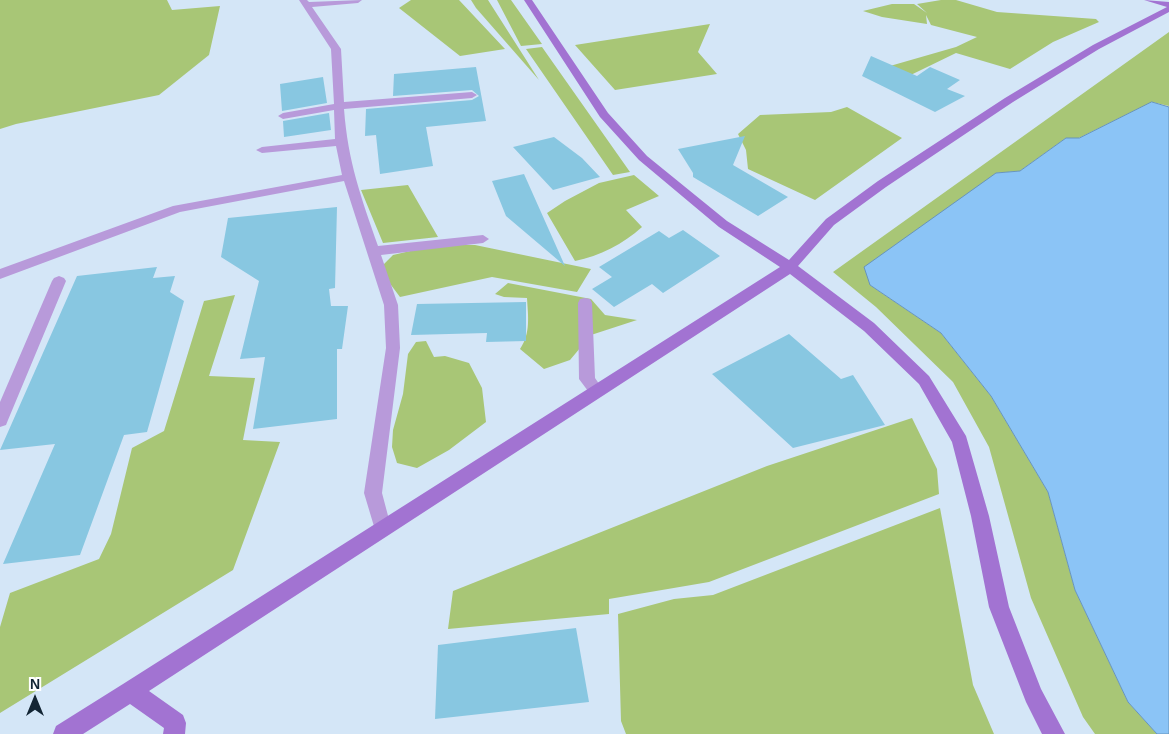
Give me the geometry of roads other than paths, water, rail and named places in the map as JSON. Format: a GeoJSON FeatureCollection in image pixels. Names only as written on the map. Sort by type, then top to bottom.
{"type":"FeatureCollection","features":[{"type":"Feature","properties":{"kind":"street"},"geometry":{"type":"LineString","coordinates":[[304,2],[358,0]]}},
{"type":"Feature","properties":{"kind":"street"},"geometry":{"type":"LineString","coordinates":[[528,0],[604,114],[642,158],[723,224],[790,267],[869,327],[924,380],[960,441],[980,516],[999,607],[1033,695],[1054,734]]}},
{"type":"Feature","properties":{"kind":"street"},"geometry":{"type":"LineString","coordinates":[[1148,0],[1169,5]]}},
{"type":"Feature","properties":{"kind":"street"},"geometry":{"type":"LineString","coordinates":[[304,2],[336,49],[341,142],[348,177],[391,305],[393,348],[373,493],[382,527]]}},
{"type":"Feature","properties":{"kind":"street"},"geometry":{"type":"LineString","coordinates":[[64,734],[382,527],[790,267],[830,222],[882,184],[1010,100],[1096,47],[1169,9]]}},
{"type":"Feature","properties":{"kind":"street"},"geometry":{"type":"LineString","coordinates":[[283,116],[339,106],[472,95]]}},
{"type":"Feature","properties":{"kind":"street"},"geometry":{"type":"LineString","coordinates":[[262,150],[341,142]]}},
{"type":"Feature","properties":{"kind":"street"},"geometry":{"type":"LineString","coordinates":[[0,274],[177,210],[348,177]]}},
{"type":"Feature","properties":{"kind":"street"},"geometry":{"type":"LineString","coordinates":[[373,251],[483,239]]}},
{"type":"Feature","properties":{"kind":"street"},"geometry":{"type":"LineString","coordinates":[[0,420],[59,281]]}},
{"type":"Feature","properties":{"kind":"street"},"geometry":{"type":"LineString","coordinates":[[585,302],[587,379],[596,391]]}},
{"type":"Feature","properties":{"kind":"street"},"geometry":{"type":"LineString","coordinates":[[130,691],[175,723],[174,734]]}},
{"type":"Feature","properties":{"kind":"water"},"geometry":{"type":"Polygon","coordinates":[[[1152,102],[1169,107],[1169,734],[1157,734],[1128,702],[1075,590],[1048,492],[991,396],[941,333],[870,285],[864,267],[996,173],[1020,171],[1066,138],[1079,138],[1152,102]]]}}]}
